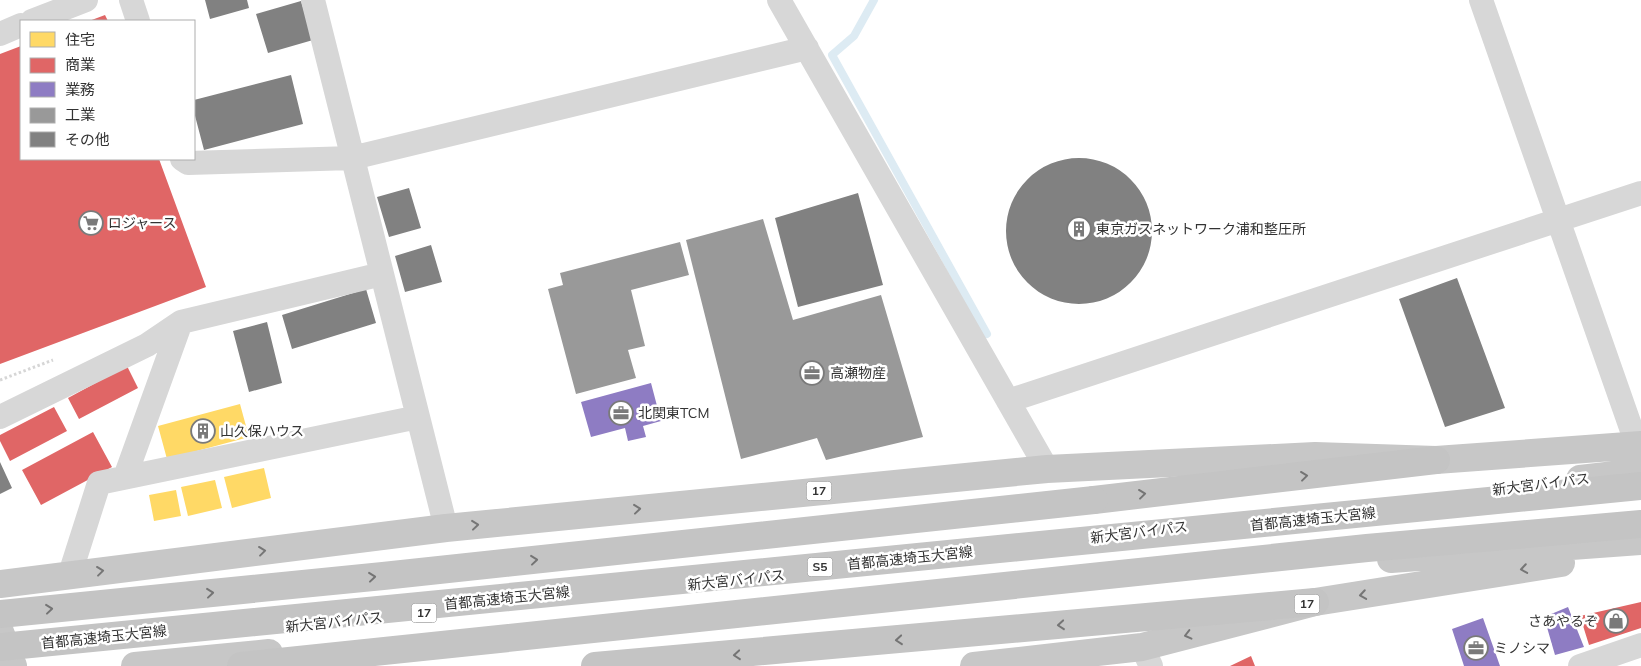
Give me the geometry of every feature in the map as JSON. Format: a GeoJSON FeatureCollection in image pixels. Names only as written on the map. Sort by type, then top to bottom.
{"type":"FeatureCollection","features":[{"type":"Feature","properties":{"kind":"highway","name":"17"},"geometry":{"type":"LineString","coordinates":[[0,584],[446,528],[1047,469],[1315,456],[1436,460],[1639,445]]}},
{"type":"Feature","properties":{"kind":"highway"},"geometry":{"type":"LineString","coordinates":[[0,614],[383,576],[1094,500],[1436,460]]}},
{"type":"Feature","properties":{"kind":"highway","name":"新大宮バイパス"},"geometry":{"type":"LineString","coordinates":[[99,646],[749,579],[1641,472]]}},
{"type":"Feature","properties":{"kind":"highway","name":"首都高速埼玉大宮線"},"geometry":{"type":"LineString","coordinates":[[0,648],[1641,486]]}},
{"type":"Feature","properties":{"kind":"highway"},"geometry":{"type":"LineString","coordinates":[[241,666],[1357,549],[1641,524]]}},
{"type":"Feature","properties":{"kind":"highway","name":"新大宮バイパス"},"geometry":{"type":"LineString","coordinates":[[135,666],[751,604],[1641,541]]}},
{"type":"Feature","properties":{"kind":"highway","name":"17"},"geometry":{"type":"LineString","coordinates":[[974,666],[1146,656],[1315,602],[1641,550]]}},
{"type":"Feature","properties":{"kind":"highway"},"geometry":{"type":"LineString","coordinates":[[595,666],[1315,602]]}},
{"type":"Feature","properties":{"kind":"highway"},"geometry":{"type":"LineString","coordinates":[[0,632],[13,666]]}},
{"type":"Feature","properties":{"kind":"street"},"geometry":{"type":"LineString","coordinates":[[35,20],[86,0]]}},
{"type":"Feature","properties":{"kind":"street"},"geometry":{"type":"LineString","coordinates":[[131,0],[138,20]]}},
{"type":"Feature","properties":{"kind":"street"},"geometry":{"type":"LineString","coordinates":[[313,0],[446,528]]}},
{"type":"Feature","properties":{"kind":"street"},"geometry":{"type":"LineString","coordinates":[[779,0],[1047,469]]}},
{"type":"Feature","properties":{"kind":"street"},"geometry":{"type":"LineString","coordinates":[[1481,0],[1639,445]]}},
{"type":"Feature","properties":{"kind":"street"},"geometry":{"type":"LineString","coordinates":[[0,34],[20,26]]}},
{"type":"Feature","properties":{"kind":"street"},"geometry":{"type":"LineString","coordinates":[[184,160],[188,163],[352,158],[807,48]]}},
{"type":"Feature","properties":{"kind":"street"},"geometry":{"type":"LineString","coordinates":[[1008,401],[1641,193]]}},
{"type":"Feature","properties":{"kind":"street"},"geometry":{"type":"LineString","coordinates":[[0,417],[148,345],[181,322],[382,274]]}},
{"type":"Feature","properties":{"kind":"street"},"geometry":{"type":"LineString","coordinates":[[125,477],[181,322]]}},
{"type":"Feature","properties":{"kind":"street"},"geometry":{"type":"LineString","coordinates":[[70,574],[99,483],[418,417]]}},
{"type":"Feature","properties":{"kind":"street"},"geometry":{"type":"LineString","coordinates":[[1580,666],[1641,646]]}},
{"type":"Feature","properties":{"kind":"building: 住宅","name":"山久保ハウス"},"geometry":{"type":"Polygon","coordinates":[[[240,404],[249,437],[167,459],[158,426],[240,404]]]}},
{"type":"Feature","properties":{"kind":"building: 住宅"},"geometry":{"type":"Polygon","coordinates":[[[264,468],[271,498],[232,508],[224,477],[264,468]]]}},
{"type":"Feature","properties":{"kind":"building: 住宅"},"geometry":{"type":"Polygon","coordinates":[[[215,480],[222,508],[188,516],[181,487],[215,480]]]}},
{"type":"Feature","properties":{"kind":"building: 住宅"},"geometry":{"type":"Polygon","coordinates":[[[176,490],[181,516],[154,521],[149,495],[176,490]]]}},
{"type":"Feature","properties":{"kind":"building: 商業"},"geometry":{"type":"Polygon","coordinates":[[[105,15],[108,20],[92,20],[105,15]]]}},
{"type":"Feature","properties":{"kind":"building: 商業","name":"ロジャース"},"geometry":{"type":"Polygon","coordinates":[[[20,46],[20,160],[159,160],[206,287],[0,364],[0,54],[20,46]]]}},
{"type":"Feature","properties":{"kind":"building: 商業"},"geometry":{"type":"Polygon","coordinates":[[[127,366],[138,388],[79,419],[68,398],[127,366]]]}},
{"type":"Feature","properties":{"kind":"building: 商業"},"geometry":{"type":"Polygon","coordinates":[[[54,407],[67,431],[10,461],[0,441],[0,435],[54,407]]]}},
{"type":"Feature","properties":{"kind":"building: 商業"},"geometry":{"type":"Polygon","coordinates":[[[93,432],[112,467],[41,505],[22,470],[93,432]]]}},
{"type":"Feature","properties":{"kind":"building: 商業"},"geometry":{"type":"Polygon","coordinates":[[[1641,602],[1641,628],[1589,645],[1580,616],[1641,602]]]}},
{"type":"Feature","properties":{"kind":"building: 商業"},"geometry":{"type":"Polygon","coordinates":[[[1251,656],[1255,666],[1230,666],[1251,656]]]}},
{"type":"Feature","properties":{"kind":"building: 業務"},"geometry":{"type":"Polygon","coordinates":[[[651,383],[661,421],[643,426],[646,437],[628,441],[625,428],[591,437],[581,402],[651,383]]]}},
{"type":"Feature","properties":{"kind":"building: 業務"},"geometry":{"type":"Polygon","coordinates":[[[1568,607],[1584,647],[1555,655],[1544,617],[1568,607]]]}},
{"type":"Feature","properties":{"kind":"building: 業務"},"geometry":{"type":"Polygon","coordinates":[[[1483,618],[1500,666],[1464,666],[1452,629],[1483,618]]]}},
{"type":"Feature","properties":{"kind":"building: 工業"},"geometry":{"type":"Polygon","coordinates":[[[763,219],[793,320],[881,295],[923,437],[826,460],[817,438],[741,459],[686,240],[763,219]]]}},
{"type":"Feature","properties":{"kind":"building: 工業"},"geometry":{"type":"Polygon","coordinates":[[[680,242],[689,275],[631,290],[645,346],[628,350],[636,378],[576,394],[548,289],[563,285],[560,273],[680,242]]]}},
{"type":"Feature","properties":{"kind":"building: その他"},"geometry":{"type":"Polygon","coordinates":[[[205,0],[247,0],[249,8],[210,19],[205,0]]]}},
{"type":"Feature","properties":{"kind":"building: その他"},"geometry":{"type":"Polygon","coordinates":[[[301,1],[313,40],[268,53],[256,14],[301,1]]]}},
{"type":"Feature","properties":{"kind":"building: その他"},"geometry":{"type":"Polygon","coordinates":[[[291,75],[303,124],[204,150],[195,116],[195,100],[291,75]]]}},
{"type":"Feature","properties":{"kind":"building: その他","name":"東京ガスネットワーク浦和整圧所"},"geometry":{"type":"Polygon","coordinates":[[[1079,158],[1107,163],[1131,179],[1147,203],[1152,231],[1147,259],[1131,283],[1107,299],[1079,304],[1051,299],[1027,283],[1011,259],[1006,231],[1011,203],[1027,179],[1051,163],[1079,158]]]}},
{"type":"Feature","properties":{"kind":"building: その他"},"geometry":{"type":"Polygon","coordinates":[[[409,188],[421,228],[389,237],[377,197],[409,188]]]}},
{"type":"Feature","properties":{"kind":"building: その他"},"geometry":{"type":"Polygon","coordinates":[[[858,193],[883,285],[798,307],[775,218],[858,193]]]}},
{"type":"Feature","properties":{"kind":"building: その他"},"geometry":{"type":"Polygon","coordinates":[[[431,245],[442,282],[405,292],[395,256],[431,245]]]}},
{"type":"Feature","properties":{"kind":"building: その他"},"geometry":{"type":"Polygon","coordinates":[[[1457,278],[1505,408],[1445,427],[1399,299],[1457,278]]]}},
{"type":"Feature","properties":{"kind":"building: その他"},"geometry":{"type":"Polygon","coordinates":[[[366,289],[376,323],[292,349],[282,315],[366,289]]]}},
{"type":"Feature","properties":{"kind":"building: その他"},"geometry":{"type":"Polygon","coordinates":[[[267,322],[282,383],[249,392],[233,331],[267,322]]]}},
{"type":"Feature","properties":{"kind":"building: その他"},"geometry":{"type":"Polygon","coordinates":[[[0,462],[12,488],[0,494],[0,462]]]}},
{"type":"Feature","properties":{"kind":"waterway"},"geometry":{"type":"LineString","coordinates":[[874,0],[854,36],[832,55],[987,334]]}},
{"type":"Feature","properties":{"kind":"place","name":"ロジャース"},"geometry":{"type":"Point","coordinates":[91,223]}},
{"type":"Feature","properties":{"kind":"place","name":"東京ガスネットワーク浦和整圧所"},"geometry":{"type":"Point","coordinates":[1079,229]}},
{"type":"Feature","properties":{"kind":"place","name":"高瀬物産"},"geometry":{"type":"Point","coordinates":[812,373]}},
{"type":"Feature","properties":{"kind":"place","name":"北関東TCM"},"geometry":{"type":"Point","coordinates":[621,413]}},
{"type":"Feature","properties":{"kind":"place","name":"山久保ハウス"},"geometry":{"type":"Point","coordinates":[203,431]}},
{"type":"Feature","properties":{"kind":"place","name":"さあやるぞ"},"geometry":{"type":"Point","coordinates":[1616,621]}},
{"type":"Feature","properties":{"kind":"place","name":"ミノシマ"},"geometry":{"type":"Point","coordinates":[1476,648]}}]}
